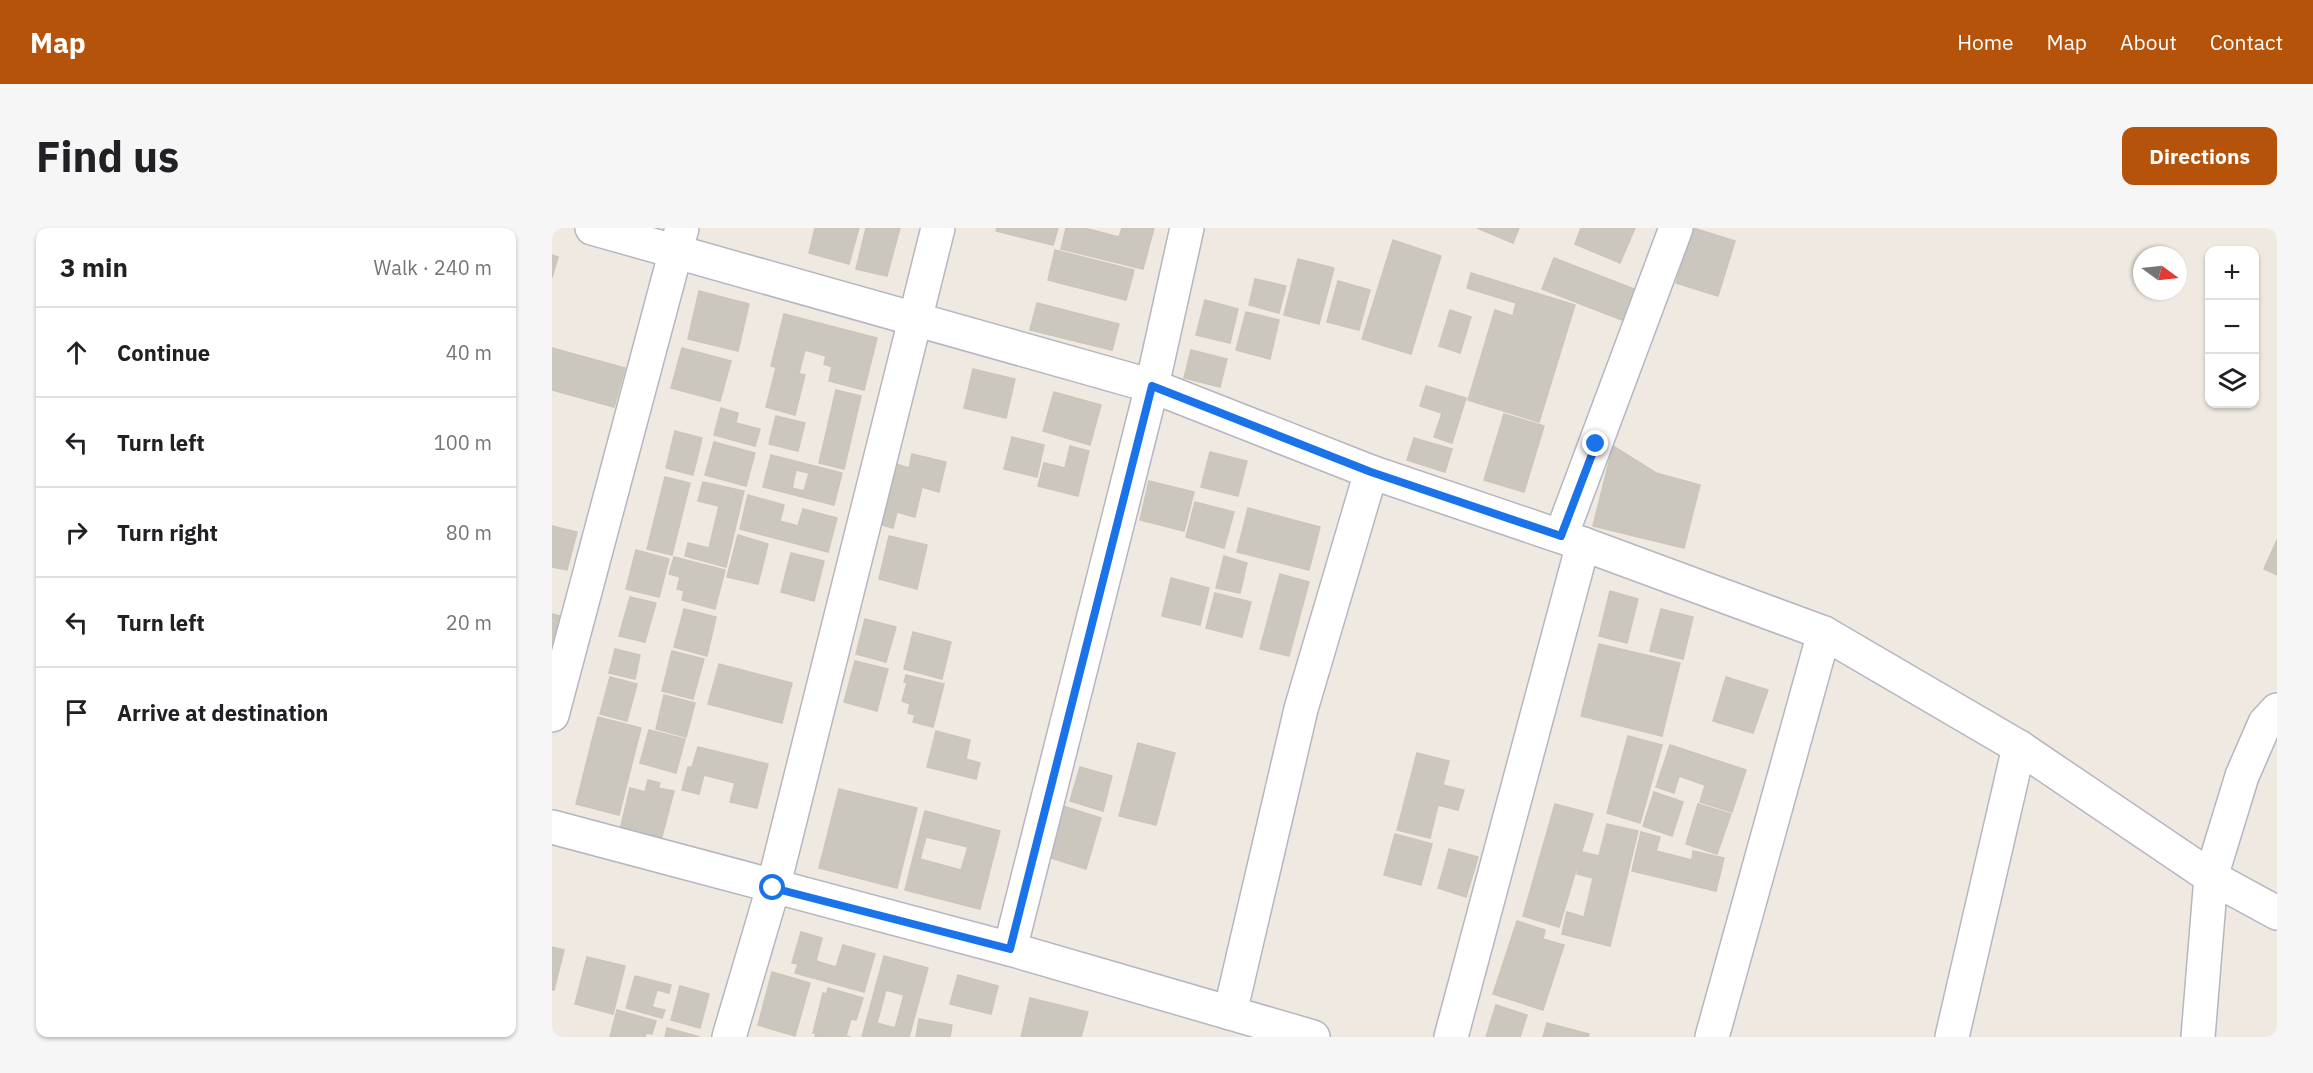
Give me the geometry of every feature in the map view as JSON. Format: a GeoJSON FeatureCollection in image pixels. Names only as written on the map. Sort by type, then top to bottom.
{"type":"FeatureCollection","features":[{"type":"Feature","properties":{"kind":"street"},"geometry":{"type":"LineString","coordinates":[[592,228],[678,240],[916,318],[1152,386],[1371,472],[1572,540],[1824,633],[2019,747],[2211,877],[2277,913]]}},
{"type":"Feature","properties":{"kind":"street"},"geometry":{"type":"LineString","coordinates":[[729,1037],[773,888],[938,228]]}},
{"type":"Feature","properties":{"kind":"street"},"geometry":{"type":"LineString","coordinates":[[1010,949],[1152,386],[1187,228]]}},
{"type":"Feature","properties":{"kind":"street"},"geometry":{"type":"LineString","coordinates":[[1451,1037],[1572,540],[1676,228]]}},
{"type":"Feature","properties":{"kind":"street"},"geometry":{"type":"LineString","coordinates":[[552,715],[678,240]]}},
{"type":"Feature","properties":{"kind":"street"},"geometry":{"type":"LineString","coordinates":[[1230,1013],[1301,709],[1371,472]]}},
{"type":"Feature","properties":{"kind":"street"},"geometry":{"type":"LineString","coordinates":[[1712,1037],[1824,633]]}},
{"type":"Feature","properties":{"kind":"street"},"geometry":{"type":"LineString","coordinates":[[2198,1037],[2211,877],[2242,776],[2265,723],[2277,710]]}},
{"type":"Feature","properties":{"kind":"street"},"geometry":{"type":"LineString","coordinates":[[1952,1037],[2019,747]]}},
{"type":"Feature","properties":{"kind":"street"},"geometry":{"type":"LineString","coordinates":[[552,827],[773,888],[1010,949],[1313,1037]]}},
{"type":"Feature","properties":{"kind":"building"},"geometry":{"type":"Polygon","coordinates":[[[815,228],[859,228],[849,264],[809,253],[815,228]]]}},
{"type":"Feature","properties":{"kind":"building"},"geometry":{"type":"Polygon","coordinates":[[[866,228],[900,228],[887,276],[856,269],[866,228]]]}},
{"type":"Feature","properties":{"kind":"building"},"geometry":{"type":"Polygon","coordinates":[[[997,228],[1058,228],[1053,245],[996,231],[997,228]]]}},
{"type":"Feature","properties":{"kind":"building"},"geometry":{"type":"Polygon","coordinates":[[[1066,228],[1084,228],[1119,237],[1122,228],[1154,228],[1143,269],[1061,249],[1066,228]]]}},
{"type":"Feature","properties":{"kind":"building"},"geometry":{"type":"Polygon","coordinates":[[[1477,228],[1519,228],[1513,243],[1477,228]]]}},
{"type":"Feature","properties":{"kind":"building"},"geometry":{"type":"Polygon","coordinates":[[[1581,228],[1635,228],[1620,263],[1575,244],[1581,228]]]}},
{"type":"Feature","properties":{"kind":"building"},"geometry":{"type":"Polygon","coordinates":[[[1693,228],[1735,241],[1718,296],[1676,283],[1693,228]]]}},
{"type":"Feature","properties":{"kind":"building"},"geometry":{"type":"Polygon","coordinates":[[[1393,240],[1441,256],[1411,354],[1362,339],[1393,240]]]}},
{"type":"Feature","properties":{"kind":"building"},"geometry":{"type":"Polygon","coordinates":[[[1055,250],[1134,270],[1126,300],[1048,280],[1055,250]]]}},
{"type":"Feature","properties":{"kind":"building"},"geometry":{"type":"Polygon","coordinates":[[[552,255],[558,257],[552,278],[552,255]]]}},
{"type":"Feature","properties":{"kind":"building"},"geometry":{"type":"Polygon","coordinates":[[[1554,258],[1634,289],[1622,320],[1542,289],[1554,258]]]}},
{"type":"Feature","properties":{"kind":"building"},"geometry":{"type":"Polygon","coordinates":[[[1298,259],[1334,268],[1319,324],[1284,315],[1298,259]]]}},
{"type":"Feature","properties":{"kind":"building"},"geometry":{"type":"Polygon","coordinates":[[[1471,273],[1575,305],[1539,422],[1468,400],[1495,310],[1513,316],[1516,303],[1467,288],[1471,273]]]}},
{"type":"Feature","properties":{"kind":"building"},"geometry":{"type":"Polygon","coordinates":[[[1255,279],[1286,286],[1279,313],[1249,305],[1255,279]]]}},
{"type":"Feature","properties":{"kind":"building"},"geometry":{"type":"Polygon","coordinates":[[[1338,281],[1370,290],[1359,330],[1327,322],[1338,281]]]}},
{"type":"Feature","properties":{"kind":"building"},"geometry":{"type":"Polygon","coordinates":[[[699,291],[749,304],[738,351],[688,339],[699,291]]]}},
{"type":"Feature","properties":{"kind":"building"},"geometry":{"type":"Polygon","coordinates":[[[1205,300],[1238,309],[1230,343],[1196,335],[1205,300]]]}},
{"type":"Feature","properties":{"kind":"building"},"geometry":{"type":"Polygon","coordinates":[[[1037,303],[1119,324],[1112,350],[1030,330],[1037,303]]]}},
{"type":"Feature","properties":{"kind":"building"},"geometry":{"type":"Polygon","coordinates":[[[1450,310],[1471,317],[1460,353],[1439,346],[1450,310]]]}},
{"type":"Feature","properties":{"kind":"building"},"geometry":{"type":"Polygon","coordinates":[[[1246,312],[1279,320],[1270,359],[1236,350],[1246,312]]]}},
{"type":"Feature","properties":{"kind":"building"},"geometry":{"type":"Polygon","coordinates":[[[784,314],[877,338],[864,390],[829,381],[832,367],[824,364],[826,356],[805,350],[799,373],[771,366],[784,314]]]}},
{"type":"Feature","properties":{"kind":"building"},"geometry":{"type":"Polygon","coordinates":[[[552,348],[625,368],[614,407],[552,390],[552,348]]]}},
{"type":"Feature","properties":{"kind":"building"},"geometry":{"type":"Polygon","coordinates":[[[682,348],[731,361],[720,401],[671,388],[682,348]]]}},
{"type":"Feature","properties":{"kind":"building"},"geometry":{"type":"Polygon","coordinates":[[[1191,350],[1227,359],[1220,387],[1184,378],[1191,350]]]}},
{"type":"Feature","properties":{"kind":"building"},"geometry":{"type":"Polygon","coordinates":[[[776,368],[805,375],[795,415],[766,407],[776,368]]]}},
{"type":"Feature","properties":{"kind":"building"},"geometry":{"type":"Polygon","coordinates":[[[973,369],[1015,379],[1006,418],[964,408],[973,369]]]}},
{"type":"Feature","properties":{"kind":"building"},"geometry":{"type":"Polygon","coordinates":[[[1426,386],[1466,398],[1452,443],[1434,437],[1442,413],[1420,406],[1426,386]]]}},
{"type":"Feature","properties":{"kind":"building"},"geometry":{"type":"Polygon","coordinates":[[[836,390],[861,396],[844,469],[819,463],[836,390]]]}},
{"type":"Feature","properties":{"kind":"building"},"geometry":{"type":"Polygon","coordinates":[[[1054,392],[1101,405],[1090,445],[1043,431],[1054,392]]]}},
{"type":"Feature","properties":{"kind":"building"},"geometry":{"type":"Polygon","coordinates":[[[721,408],[738,413],[736,423],[760,429],[755,446],[714,435],[721,408]]]}},
{"type":"Feature","properties":{"kind":"building"},"geometry":{"type":"Polygon","coordinates":[[[1504,414],[1544,426],[1524,492],[1484,480],[1504,414]]]}},
{"type":"Feature","properties":{"kind":"building"},"geometry":{"type":"Polygon","coordinates":[[[776,416],[805,423],[798,451],[769,444],[776,416]]]}},
{"type":"Feature","properties":{"kind":"building"},"geometry":{"type":"Polygon","coordinates":[[[675,431],[702,438],[693,475],[666,468],[675,431]]]}},
{"type":"Feature","properties":{"kind":"building"},"geometry":{"type":"Polygon","coordinates":[[[1012,437],[1044,445],[1037,477],[1004,469],[1012,437]]]}},
{"type":"Feature","properties":{"kind":"building"},"geometry":{"type":"Polygon","coordinates":[[[1414,438],[1452,449],[1445,472],[1407,460],[1414,438]]]}},
{"type":"Feature","properties":{"kind":"building"},"geometry":{"type":"Polygon","coordinates":[[[714,442],[755,453],[746,486],[705,475],[714,442]]]}},
{"type":"Feature","properties":{"kind":"building"},"geometry":{"type":"Polygon","coordinates":[[[1070,446],[1089,451],[1078,496],[1038,486],[1044,463],[1065,468],[1070,446]]]}},
{"type":"Feature","properties":{"kind":"building"},"geometry":{"type":"Polygon","coordinates":[[[1613,446],[1656,473],[1700,485],[1684,548],[1593,526],[1613,446]]]}},
{"type":"Feature","properties":{"kind":"building"},"geometry":{"type":"Polygon","coordinates":[[[1210,452],[1247,461],[1238,496],[1201,487],[1210,452]]]}},
{"type":"Feature","properties":{"kind":"building"},"geometry":{"type":"Polygon","coordinates":[[[912,454],[946,462],[939,492],[922,487],[915,517],[897,512],[893,528],[882,525],[896,464],[909,468],[912,454]]]}},
{"type":"Feature","properties":{"kind":"building"},"geometry":{"type":"Polygon","coordinates":[[[771,455],[842,473],[834,505],[763,487],[771,455]],[[796,470],[792,488],[804,491],[809,473],[796,470]]]}},
{"type":"Feature","properties":{"kind":"building"},"geometry":{"type":"Polygon","coordinates":[[[665,477],[690,483],[672,555],[647,549],[665,477]]]}},
{"type":"Feature","properties":{"kind":"building"},"geometry":{"type":"Polygon","coordinates":[[[1149,481],[1194,492],[1184,531],[1140,520],[1149,481]]]}},
{"type":"Feature","properties":{"kind":"building"},"geometry":{"type":"Polygon","coordinates":[[[703,482],[744,491],[726,567],[685,556],[688,543],[709,548],[719,506],[698,501],[703,482]]]}},
{"type":"Feature","properties":{"kind":"building"},"geometry":{"type":"Polygon","coordinates":[[[748,495],[784,505],[780,521],[798,526],[803,509],[837,518],[828,552],[740,529],[748,495]]]}},
{"type":"Feature","properties":{"kind":"building"},"geometry":{"type":"Polygon","coordinates":[[[1195,502],[1234,512],[1224,548],[1186,537],[1195,502]]]}},
{"type":"Feature","properties":{"kind":"building"},"geometry":{"type":"Polygon","coordinates":[[[1248,508],[1320,527],[1309,570],[1237,552],[1248,508]]]}},
{"type":"Feature","properties":{"kind":"building"},"geometry":{"type":"Polygon","coordinates":[[[552,526],[577,532],[567,570],[552,567],[552,526]]]}},
{"type":"Feature","properties":{"kind":"building"},"geometry":{"type":"Polygon","coordinates":[[[738,535],[768,544],[758,584],[727,577],[738,535]]]}},
{"type":"Feature","properties":{"kind":"building"},"geometry":{"type":"Polygon","coordinates":[[[889,536],[927,545],[917,589],[879,579],[889,536]]]}},
{"type":"Feature","properties":{"kind":"building"},"geometry":{"type":"Polygon","coordinates":[[[2277,540],[2277,575],[2264,569],[2277,540]]]}},
{"type":"Feature","properties":{"kind":"building"},"geometry":{"type":"Polygon","coordinates":[[[636,550],[669,559],[659,597],[626,589],[636,550]]]}},
{"type":"Feature","properties":{"kind":"building"},"geometry":{"type":"Polygon","coordinates":[[[791,553],[824,561],[814,601],[781,592],[791,553]]]}},
{"type":"Feature","properties":{"kind":"building"},"geometry":{"type":"Polygon","coordinates":[[[1224,556],[1247,563],[1240,593],[1216,588],[1224,556]]]}},
{"type":"Feature","properties":{"kind":"building"},"geometry":{"type":"Polygon","coordinates":[[[674,557],[725,570],[715,609],[682,600],[684,591],[677,589],[680,577],[669,574],[674,557]]]}},
{"type":"Feature","properties":{"kind":"building"},"geometry":{"type":"Polygon","coordinates":[[[1280,574],[1309,582],[1289,656],[1260,649],[1280,574]]]}},
{"type":"Feature","properties":{"kind":"building"},"geometry":{"type":"Polygon","coordinates":[[[1171,578],[1209,588],[1200,625],[1162,616],[1171,578]]]}},
{"type":"Feature","properties":{"kind":"building"},"geometry":{"type":"Polygon","coordinates":[[[1610,591],[1638,599],[1627,643],[1599,636],[1610,591]]]}},
{"type":"Feature","properties":{"kind":"building"},"geometry":{"type":"Polygon","coordinates":[[[1215,593],[1251,602],[1242,637],[1206,628],[1215,593]]]}},
{"type":"Feature","properties":{"kind":"building"},"geometry":{"type":"Polygon","coordinates":[[[630,597],[656,603],[645,642],[619,636],[630,597]]]}},
{"type":"Feature","properties":{"kind":"building"},"geometry":{"type":"Polygon","coordinates":[[[684,609],[716,617],[707,656],[674,647],[684,609]]]}},
{"type":"Feature","properties":{"kind":"building"},"geometry":{"type":"Polygon","coordinates":[[[1661,609],[1693,617],[1683,659],[1650,651],[1661,609]]]}},
{"type":"Feature","properties":{"kind":"building"},"geometry":{"type":"Polygon","coordinates":[[[552,614],[560,616],[552,644],[552,614]]]}},
{"type":"Feature","properties":{"kind":"building"},"geometry":{"type":"Polygon","coordinates":[[[865,619],[896,627],[886,662],[856,654],[865,619]]]}},
{"type":"Feature","properties":{"kind":"building"},"geometry":{"type":"Polygon","coordinates":[[[913,632],[951,642],[942,679],[904,669],[913,632]]]}},
{"type":"Feature","properties":{"kind":"building"},"geometry":{"type":"Polygon","coordinates":[[[1599,644],[1680,663],[1662,736],[1581,716],[1599,644]]]}},
{"type":"Feature","properties":{"kind":"building"},"geometry":{"type":"Polygon","coordinates":[[[615,649],[640,655],[635,679],[609,673],[615,649]]]}},
{"type":"Feature","properties":{"kind":"building"},"geometry":{"type":"Polygon","coordinates":[[[672,651],[704,659],[693,699],[662,691],[672,651]]]}},
{"type":"Feature","properties":{"kind":"building"},"geometry":{"type":"Polygon","coordinates":[[[855,661],[888,669],[877,711],[844,702],[855,661]]]}},
{"type":"Feature","properties":{"kind":"building"},"geometry":{"type":"Polygon","coordinates":[[[719,664],[792,683],[782,723],[708,704],[719,664]]]}},
{"type":"Feature","properties":{"kind":"building"},"geometry":{"type":"Polygon","coordinates":[[[906,675],[944,684],[933,727],[913,722],[915,715],[908,713],[910,704],[902,701],[907,683],[904,682],[906,675]]]}},
{"type":"Feature","properties":{"kind":"building"},"geometry":{"type":"Polygon","coordinates":[[[610,677],[637,684],[627,721],[600,714],[610,677]]]}},
{"type":"Feature","properties":{"kind":"building"},"geometry":{"type":"Polygon","coordinates":[[[1726,677],[1768,690],[1753,733],[1713,721],[1726,677]]]}},
{"type":"Feature","properties":{"kind":"building"},"geometry":{"type":"Polygon","coordinates":[[[664,695],[695,703],[686,737],[656,729],[664,695]]]}},
{"type":"Feature","properties":{"kind":"building"},"geometry":{"type":"Polygon","coordinates":[[[598,717],[641,728],[619,815],[576,804],[598,717]]]}},
{"type":"Feature","properties":{"kind":"building"},"geometry":{"type":"Polygon","coordinates":[[[649,730],[685,739],[676,773],[640,763],[649,730]]]}},
{"type":"Feature","properties":{"kind":"building"},"geometry":{"type":"Polygon","coordinates":[[[936,731],[970,740],[966,759],[980,763],[976,779],[927,767],[936,731]]]}},
{"type":"Feature","properties":{"kind":"building"},"geometry":{"type":"Polygon","coordinates":[[[1628,736],[1662,745],[1640,823],[1607,813],[1628,736]]]}},
{"type":"Feature","properties":{"kind":"building"},"geometry":{"type":"Polygon","coordinates":[[[1138,743],[1175,753],[1156,825],[1119,816],[1138,743]]]}},
{"type":"Feature","properties":{"kind":"building"},"geometry":{"type":"Polygon","coordinates":[[[1670,745],[1746,770],[1732,812],[1700,802],[1705,785],[1679,776],[1674,793],[1656,787],[1670,745]]]}},
{"type":"Feature","properties":{"kind":"building"},"geometry":{"type":"Polygon","coordinates":[[[698,747],[768,764],[757,808],[730,802],[735,783],[704,775],[699,794],[682,790],[688,767],[692,767],[698,747]]]}},
{"type":"Feature","properties":{"kind":"building"},"geometry":{"type":"Polygon","coordinates":[[[1417,753],[1449,761],[1443,785],[1464,790],[1458,810],[1438,805],[1430,838],[1397,830],[1417,753]]]}},
{"type":"Feature","properties":{"kind":"building"},"geometry":{"type":"Polygon","coordinates":[[[1080,767],[1112,776],[1103,811],[1070,801],[1080,767]]]}},
{"type":"Feature","properties":{"kind":"building"},"geometry":{"type":"Polygon","coordinates":[[[648,780],[660,783],[658,788],[674,791],[661,840],[620,830],[630,788],[645,792],[648,780]]]}},
{"type":"Feature","properties":{"kind":"building"},"geometry":{"type":"Polygon","coordinates":[[[839,789],[917,808],[897,888],[819,868],[839,789]]]}},
{"type":"Feature","properties":{"kind":"building"},"geometry":{"type":"Polygon","coordinates":[[[1654,792],[1683,802],[1672,836],[1643,826],[1654,792]]]}},
{"type":"Feature","properties":{"kind":"building"},"geometry":{"type":"Polygon","coordinates":[[[1555,804],[1593,814],[1559,927],[1523,916],[1555,804]]]}},
{"type":"Feature","properties":{"kind":"building"},"geometry":{"type":"Polygon","coordinates":[[[1698,804],[1731,814],[1717,854],[1686,844],[1698,804]]]}},
{"type":"Feature","properties":{"kind":"building"},"geometry":{"type":"Polygon","coordinates":[[[1063,806],[1101,818],[1086,869],[1048,857],[1063,806]]]}},
{"type":"Feature","properties":{"kind":"building"},"geometry":{"type":"Polygon","coordinates":[[[925,811],[1000,831],[980,909],[905,890],[925,811]],[[926,837],[920,859],[961,870],[968,847],[926,837]]]}},
{"type":"Feature","properties":{"kind":"building"},"geometry":{"type":"Polygon","coordinates":[[[1607,824],[1638,831],[1610,946],[1562,934],[1567,912],[1584,917],[1593,878],[1577,874],[1582,852],[1599,856],[1607,824]]]}},
{"type":"Feature","properties":{"kind":"building"},"geometry":{"type":"Polygon","coordinates":[[[1641,832],[1660,837],[1656,851],[1692,860],[1693,851],[1724,858],[1716,891],[1632,871],[1641,832]]]}},
{"type":"Feature","properties":{"kind":"building"},"geometry":{"type":"Polygon","coordinates":[[[1395,834],[1432,844],[1421,885],[1384,875],[1395,834]]]}},
{"type":"Feature","properties":{"kind":"building"},"geometry":{"type":"Polygon","coordinates":[[[1449,849],[1478,857],[1466,897],[1438,888],[1449,849]]]}},
{"type":"Feature","properties":{"kind":"building"},"geometry":{"type":"Polygon","coordinates":[[[1517,921],[1545,930],[1543,939],[1564,945],[1543,1010],[1493,994],[1517,921]]]}},
{"type":"Feature","properties":{"kind":"building"},"geometry":{"type":"Polygon","coordinates":[[[801,932],[822,938],[816,961],[836,967],[843,945],[875,954],[864,992],[795,973],[798,964],[792,963],[801,932]]]}},
{"type":"Feature","properties":{"kind":"building"},"geometry":{"type":"Polygon","coordinates":[[[552,947],[564,950],[554,990],[552,990],[552,947]]]}},
{"type":"Feature","properties":{"kind":"building"},"geometry":{"type":"Polygon","coordinates":[[[884,956],[928,968],[909,1037],[862,1037],[884,956]],[[886,990],[877,1023],[895,1028],[904,995],[886,990]]]}},
{"type":"Feature","properties":{"kind":"building"},"geometry":{"type":"Polygon","coordinates":[[[587,957],[625,966],[613,1014],[575,1004],[587,957]]]}},
{"type":"Feature","properties":{"kind":"building"},"geometry":{"type":"Polygon","coordinates":[[[772,972],[810,983],[795,1036],[758,1025],[772,972]]]}},
{"type":"Feature","properties":{"kind":"building"},"geometry":{"type":"Polygon","coordinates":[[[958,975],[998,986],[991,1014],[950,1004],[958,975]]]}},
{"type":"Feature","properties":{"kind":"building"},"geometry":{"type":"Polygon","coordinates":[[[635,976],[671,985],[669,993],[657,990],[652,1007],[665,1010],[662,1018],[626,1008],[635,976]]]}},
{"type":"Feature","properties":{"kind":"building"},"geometry":{"type":"Polygon","coordinates":[[[680,986],[709,994],[700,1028],[671,1020],[680,986]]]}},
{"type":"Feature","properties":{"kind":"building"},"geometry":{"type":"Polygon","coordinates":[[[828,988],[863,998],[856,1020],[851,1019],[846,1036],[850,1037],[815,1037],[816,1033],[813,1033],[823,993],[827,994],[828,988]]]}},
{"type":"Feature","properties":{"kind":"building"},"geometry":{"type":"Polygon","coordinates":[[[1030,998],[1088,1012],[1081,1037],[1021,1037],[1030,998]]]}},
{"type":"Feature","properties":{"kind":"building"},"geometry":{"type":"Polygon","coordinates":[[[1496,1005],[1527,1015],[1520,1037],[1486,1037],[1496,1005]]]}},
{"type":"Feature","properties":{"kind":"building"},"geometry":{"type":"Polygon","coordinates":[[[617,1010],[656,1021],[652,1034],[646,1033],[645,1037],[610,1037],[617,1010]]]}},
{"type":"Feature","properties":{"kind":"building"},"geometry":{"type":"Polygon","coordinates":[[[919,1019],[952,1025],[950,1037],[916,1037],[919,1019]]]}},
{"type":"Feature","properties":{"kind":"building"},"geometry":{"type":"Polygon","coordinates":[[[1547,1023],[1589,1034],[1588,1037],[1543,1037],[1547,1023]]]}},
{"type":"Feature","properties":{"kind":"building"},"geometry":{"type":"Polygon","coordinates":[[[667,1028],[700,1037],[665,1037],[667,1028]]]}},
{"type":"Feature","properties":{"kind":"route"},"geometry":{"type":"LineString","coordinates":[[773,888],[1010,949],[1152,386],[1371,472],[1561,536],[1596,444]]}}]}
